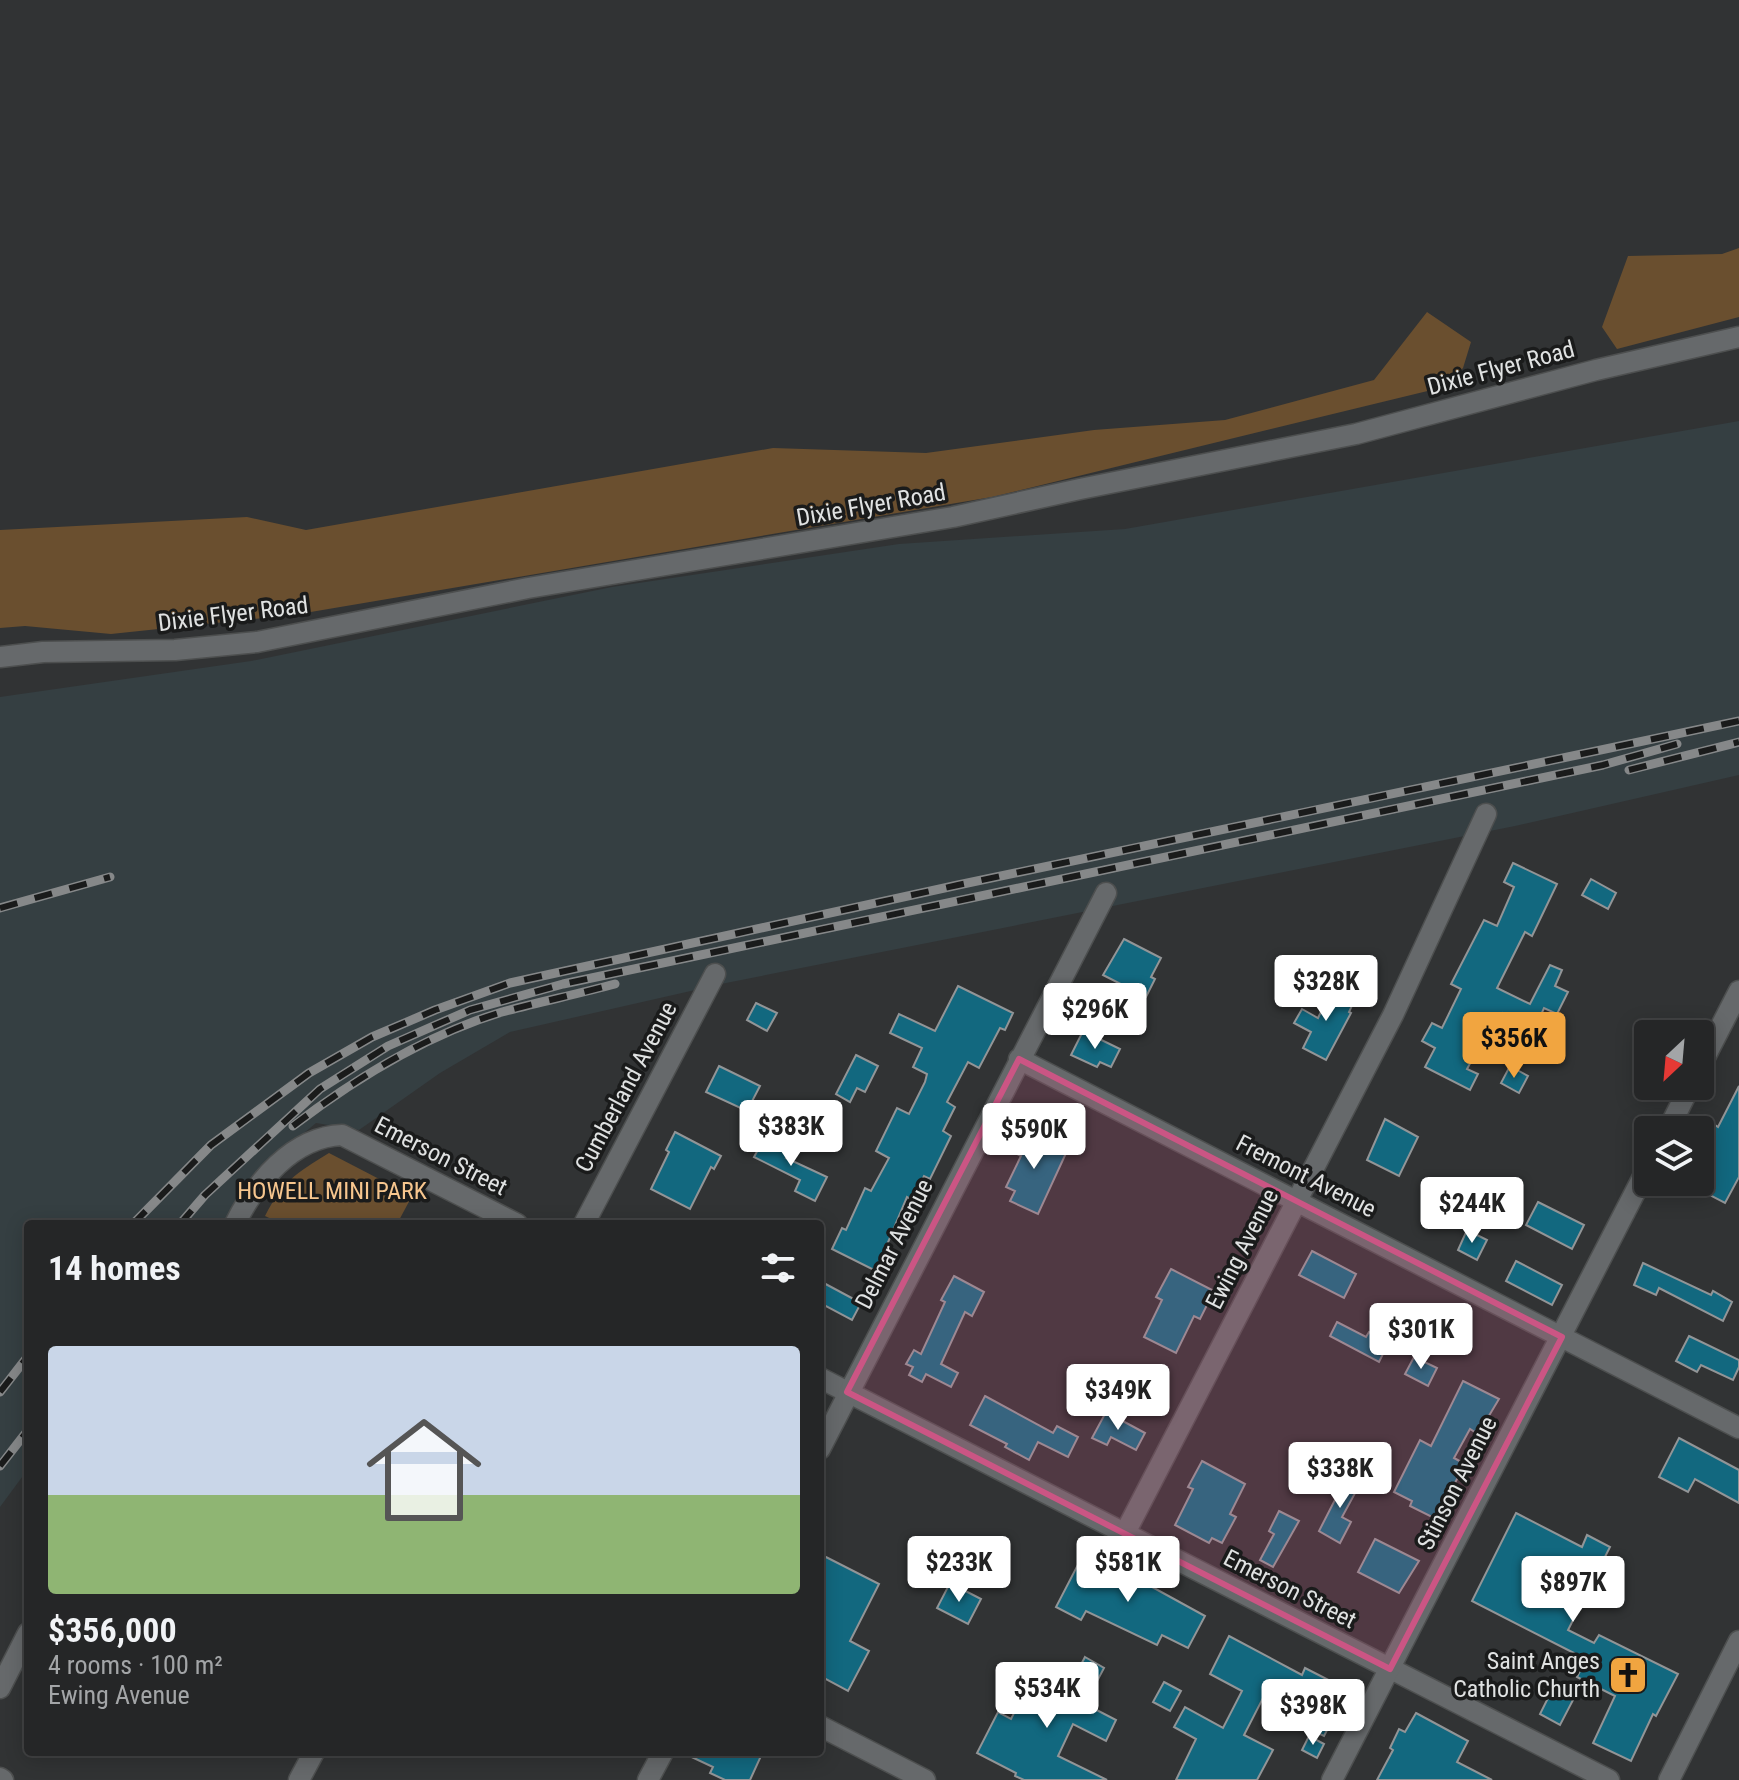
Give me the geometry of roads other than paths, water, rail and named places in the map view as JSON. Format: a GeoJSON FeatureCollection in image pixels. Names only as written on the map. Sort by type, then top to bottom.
{"type":"FeatureCollection","features":[{"type":"Feature","properties":{"kind":"street","name":"Dixie Flyer Road"},"geometry":{"type":"LineString","coordinates":[[0,657],[43,652],[175,650],[257,642],[528,588],[953,517],[1356,434],[1596,370],[1739,337]]}},
{"type":"Feature","properties":{"kind":"street","name":"Ewing Avenue"},"geometry":{"type":"LineString","coordinates":[[1125,1533],[1393,1015],[1486,814]]}},
{"type":"Feature","properties":{"kind":"street","name":"Delmar Avenue"},"geometry":{"type":"LineString","coordinates":[[824,1441],[1106,893]]}},
{"type":"Feature","properties":{"kind":"street","name":"Cumberland Avenue"},"geometry":{"type":"LineString","coordinates":[[586,1220],[715,974]]}},
{"type":"Feature","properties":{"kind":"street"},"geometry":{"type":"LineString","coordinates":[[1714,1040],[1739,991]]}},
{"type":"Feature","properties":{"kind":"street","name":"Fremont Avenue"},"geometry":{"type":"LineString","coordinates":[[1019,1059],[1739,1428]]}},
{"type":"Feature","properties":{"kind":"street","name":"Emerson Street"},"geometry":{"type":"LineString","coordinates":[[237,1220],[255,1191],[279,1163],[317,1139],[342,1135],[509,1220]]}},
{"type":"Feature","properties":{"kind":"street","name":"Stinson Avenue"},"geometry":{"type":"LineString","coordinates":[[1332,1780],[1634,1195]]}},
{"type":"Feature","properties":{"kind":"street","name":"Emerson Street"},"geometry":{"type":"LineString","coordinates":[[824,1380],[1609,1780]]}},
{"type":"Feature","properties":{"kind":"street"},"geometry":{"type":"LineString","coordinates":[[0,1688],[24,1641]]}},
{"type":"Feature","properties":{"kind":"street"},"geometry":{"type":"LineString","coordinates":[[1669,1780],[1739,1641]]}},
{"type":"Feature","properties":{"kind":"street"},"geometry":{"type":"LineString","coordinates":[[824,1728],[925,1780]]}},
{"type":"Feature","properties":{"kind":"street"},"geometry":{"type":"LineString","coordinates":[[299,1780],[312,1756]]}},
{"type":"Feature","properties":{"kind":"street"},"geometry":{"type":"LineString","coordinates":[[648,1780],[661,1756]]}},
{"type":"Feature","properties":{"kind":"railway"},"geometry":{"type":"LineString","coordinates":[[137,1220],[211,1145],[309,1073],[372,1037],[510,983],[958,885],[1739,721]]}},
{"type":"Feature","properties":{"kind":"railway"},"geometry":{"type":"LineString","coordinates":[[1629,770],[1739,742]]}},
{"type":"Feature","properties":{"kind":"railway"},"geometry":{"type":"LineString","coordinates":[[183,1220],[205,1195],[320,1089],[388,1046],[470,1010],[563,984],[1603,765],[1677,744]]}},
{"type":"Feature","properties":{"kind":"railway"},"geometry":{"type":"LineString","coordinates":[[0,908],[110,877]]}},
{"type":"Feature","properties":{"kind":"railway"},"geometry":{"type":"LineString","coordinates":[[293,1126],[367,1075],[446,1033],[502,1012],[615,984]]}},
{"type":"Feature","properties":{"kind":"railway"},"geometry":{"type":"LineString","coordinates":[[0,1392],[24,1361]]}},
{"type":"Feature","properties":{"kind":"railway"},"geometry":{"type":"LineString","coordinates":[[0,1466],[24,1435]]}},
{"type":"Feature","properties":{"kind":"place","name":"Saint Anges Catholic Churth"},"geometry":{"type":"Point","coordinates":[1628,1675]}},
{"type":"Feature","properties":{"kind":"park label","name":"HOWELL MINI PARK"},"geometry":{"type":"Point","coordinates":[332,1191]}}]}
